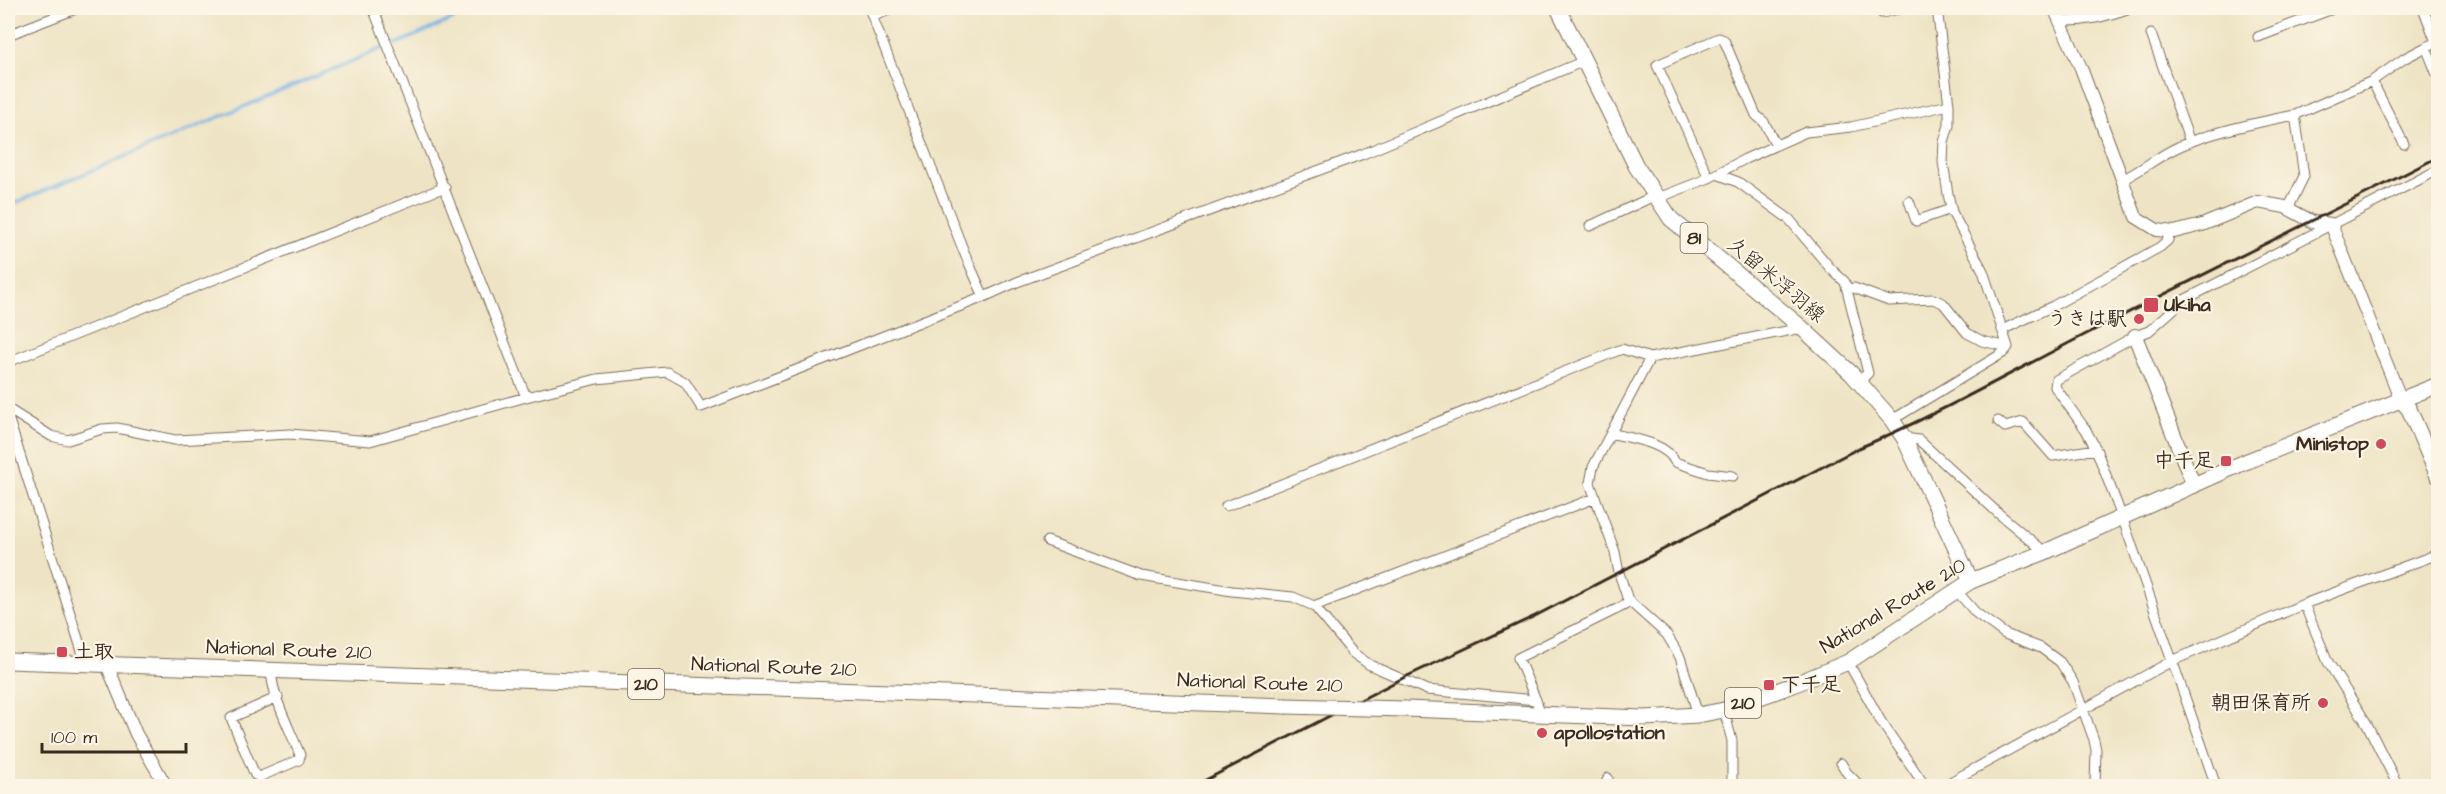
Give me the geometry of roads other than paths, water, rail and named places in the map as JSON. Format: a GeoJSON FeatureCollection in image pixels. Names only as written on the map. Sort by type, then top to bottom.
{"type":"FeatureCollection","features":[{"type":"Feature","properties":{"kind":"main road","name":"久留米浮羽線"},"geometry":{"type":"LineString","coordinates":[[1558,8],[1636,166],[1671,219],[1802,328],[1859,382],[1892,420]]}},
{"type":"Feature","properties":{"kind":"main road"},"geometry":{"type":"LineString","coordinates":[[2135,336],[2194,486]]}},
{"type":"Feature","properties":{"kind":"main road","name":"National Route 210"},"geometry":{"type":"LineString","coordinates":[[8,662],[1541,715],[1644,718],[1698,715],[1724,710],[1802,682],[1848,662],[1955,589],[1971,581],[2044,552],[2245,462],[2439,386]]}},
{"type":"Feature","properties":{"kind":"main road"},"geometry":{"type":"LineString","coordinates":[[2401,400],[2409,409],[2439,476]]}},
{"type":"Feature","properties":{"kind":"main road","name":"81"},"geometry":{"type":"LineString","coordinates":[[1892,420],[1904,438],[1971,581]]}},
{"type":"Feature","properties":{"kind":"street"},"geometry":{"type":"LineString","coordinates":[[8,36],[78,8]]}},
{"type":"Feature","properties":{"kind":"street"},"geometry":{"type":"LineString","coordinates":[[373,8],[526,397]]}},
{"type":"Feature","properties":{"kind":"street"},"geometry":{"type":"LineString","coordinates":[[895,8],[871,12],[964,252],[984,297]]}},
{"type":"Feature","properties":{"kind":"street"},"geometry":{"type":"LineString","coordinates":[[1880,8],[1882,13],[1903,8]]}},
{"type":"Feature","properties":{"kind":"street"},"geometry":{"type":"LineString","coordinates":[[1937,8],[1949,105],[1949,125],[1944,142],[1943,162],[1951,209],[1983,271],[2008,347]]}},
{"type":"Feature","properties":{"kind":"street"},"geometry":{"type":"LineString","coordinates":[[2054,8],[2081,68],[2136,217],[2157,230],[2174,232],[2202,225],[2258,201],[2288,209],[2313,222],[2331,224]]}},
{"type":"Feature","properties":{"kind":"street"},"geometry":{"type":"LineString","coordinates":[[2061,21],[2104,17],[2130,8]]}},
{"type":"Feature","properties":{"kind":"street"},"geometry":{"type":"LineString","coordinates":[[2258,37],[2335,8]]}},
{"type":"Feature","properties":{"kind":"street"},"geometry":{"type":"LineString","coordinates":[[2122,180],[2175,148],[2190,142],[2295,115],[2372,81],[2437,41],[2423,8]]}},
{"type":"Feature","properties":{"kind":"street"},"geometry":{"type":"LineString","coordinates":[[2151,34],[2190,142]]}},
{"type":"Feature","properties":{"kind":"street"},"geometry":{"type":"LineString","coordinates":[[1776,145],[1764,123],[1756,115],[1724,40],[1719,38],[1657,65],[1713,176],[1738,182],[1789,219],[1831,269],[1845,282],[1868,373],[1859,382]]}},
{"type":"Feature","properties":{"kind":"street"},"geometry":{"type":"LineString","coordinates":[[2426,47],[2439,77]]}},
{"type":"Feature","properties":{"kind":"street"},"geometry":{"type":"LineString","coordinates":[[8,409],[51,436],[68,440],[102,429],[117,428],[175,440],[290,434],[370,441],[597,379],[667,372],[685,382],[702,407],[1017,282],[1363,154],[1584,61]]}},
{"type":"Feature","properties":{"kind":"street"},"geometry":{"type":"LineString","coordinates":[[2372,81],[2404,144]]}},
{"type":"Feature","properties":{"kind":"street"},"geometry":{"type":"LineString","coordinates":[[1590,226],[1654,196],[1662,196],[1713,176],[1806,132],[1851,127],[1949,105]]}},
{"type":"Feature","properties":{"kind":"street"},"geometry":{"type":"LineString","coordinates":[[2288,209],[2304,176],[2295,115]]}},
{"type":"Feature","properties":{"kind":"street"},"geometry":{"type":"LineString","coordinates":[[2216,786],[2096,449],[2086,430],[2055,387],[2056,380],[2135,336],[2149,331],[2184,300],[2439,170]]}},
{"type":"Feature","properties":{"kind":"street"},"geometry":{"type":"LineString","coordinates":[[8,362],[445,187]]}},
{"type":"Feature","properties":{"kind":"street"},"geometry":{"type":"LineString","coordinates":[[1909,201],[1916,220],[1951,209]]}},
{"type":"Feature","properties":{"kind":"street"},"geometry":{"type":"LineString","coordinates":[[2331,224],[2401,400]]}},
{"type":"Feature","properties":{"kind":"street"},"geometry":{"type":"LineString","coordinates":[[2002,330],[2053,306],[2160,248],[2168,240],[2168,231]]}},
{"type":"Feature","properties":{"kind":"street"},"geometry":{"type":"LineString","coordinates":[[1847,289],[1854,288],[1889,301],[1933,298],[1943,303],[1967,333],[1982,341],[2008,347]]}},
{"type":"Feature","properties":{"kind":"street"},"geometry":{"type":"LineString","coordinates":[[1226,506],[1622,349],[1650,358],[1802,328]]}},
{"type":"Feature","properties":{"kind":"street"},"geometry":{"type":"LineString","coordinates":[[1892,420],[2003,353],[2008,347]]}},
{"type":"Feature","properties":{"kind":"street"},"geometry":{"type":"LineString","coordinates":[[1650,358],[1593,467],[1590,483],[1615,552],[1628,600],[1650,618],[1667,636],[1676,650],[1698,715]]}},
{"type":"Feature","properties":{"kind":"street"},"geometry":{"type":"LineString","coordinates":[[8,417],[86,664]]}},
{"type":"Feature","properties":{"kind":"street"},"geometry":{"type":"LineString","coordinates":[[1998,421],[2005,427],[2024,422],[2053,456],[2096,449]]}},
{"type":"Feature","properties":{"kind":"street"},"geometry":{"type":"LineString","coordinates":[[1611,433],[1657,446],[1670,453],[1675,462],[1708,473],[1732,476]]}},
{"type":"Feature","properties":{"kind":"street"},"geometry":{"type":"LineString","coordinates":[[1904,438],[1919,440],[2044,552]]}},
{"type":"Feature","properties":{"kind":"street"},"geometry":{"type":"LineString","coordinates":[[1314,606],[1595,498]]}},
{"type":"Feature","properties":{"kind":"street"},"geometry":{"type":"LineString","coordinates":[[1047,541],[1142,576],[1232,591],[1293,597],[1314,606],[1353,654],[1370,665],[1427,690],[1536,700]]}},
{"type":"Feature","properties":{"kind":"street"},"geometry":{"type":"LineString","coordinates":[[1943,786],[2172,661],[2304,604],[2439,554]]}},
{"type":"Feature","properties":{"kind":"street"},"geometry":{"type":"LineString","coordinates":[[1955,589],[1976,613],[2005,634],[2041,648],[2060,662],[2073,682],[2096,750],[2095,786]]}},
{"type":"Feature","properties":{"kind":"street"},"geometry":{"type":"LineString","coordinates":[[1541,715],[1518,658],[1628,600]]}},
{"type":"Feature","properties":{"kind":"street"},"geometry":{"type":"LineString","coordinates":[[2304,604],[2328,662],[2367,724],[2398,786]]}},
{"type":"Feature","properties":{"kind":"street"},"geometry":{"type":"LineString","coordinates":[[1848,662],[1880,720],[1925,786]]}},
{"type":"Feature","properties":{"kind":"street"},"geometry":{"type":"LineString","coordinates":[[107,664],[136,734],[166,786]]}},
{"type":"Feature","properties":{"kind":"street"},"geometry":{"type":"LineString","coordinates":[[271,671],[272,681],[300,755],[299,760],[260,777],[255,775],[231,718],[278,698]]}},
{"type":"Feature","properties":{"kind":"street"},"geometry":{"type":"LineString","coordinates":[[1724,710],[1732,741],[1732,786]]}},
{"type":"Feature","properties":{"kind":"street"},"geometry":{"type":"LineString","coordinates":[[1841,763],[1860,786]]}},
{"type":"Feature","properties":{"kind":"waterway"},"geometry":{"type":"LineString","coordinates":[[394,45],[479,8]]}},
{"type":"Feature","properties":{"kind":"waterway"},"geometry":{"type":"LineString","coordinates":[[8,206],[383,48]]}},
{"type":"Feature","properties":{"kind":"railway"},"geometry":{"type":"LineString","coordinates":[[1194,786],[1403,678],[1535,616],[1859,448],[1953,404],[2147,303],[2438,157]]}},
{"type":"Feature","properties":{"kind":"place","name":"Ukiha"},"geometry":{"type":"Point","coordinates":[2151,305]}},
{"type":"Feature","properties":{"kind":"place","name":"うきは駅"},"geometry":{"type":"Point","coordinates":[2139,319]}},
{"type":"Feature","properties":{"kind":"place","name":"Ministop"},"geometry":{"type":"Point","coordinates":[2381,444]}},
{"type":"Feature","properties":{"kind":"place","name":"中千足"},"geometry":{"type":"Point","coordinates":[2226,461]}},
{"type":"Feature","properties":{"kind":"place","name":"土取"},"geometry":{"type":"Point","coordinates":[62,652]}},
{"type":"Feature","properties":{"kind":"place","name":"下千足"},"geometry":{"type":"Point","coordinates":[1769,685]}},
{"type":"Feature","properties":{"kind":"place","name":"朝田保育所"},"geometry":{"type":"Point","coordinates":[2323,703]}},
{"type":"Feature","properties":{"kind":"place","name":"apollostation"},"geometry":{"type":"Point","coordinates":[1542,733]}}]}
